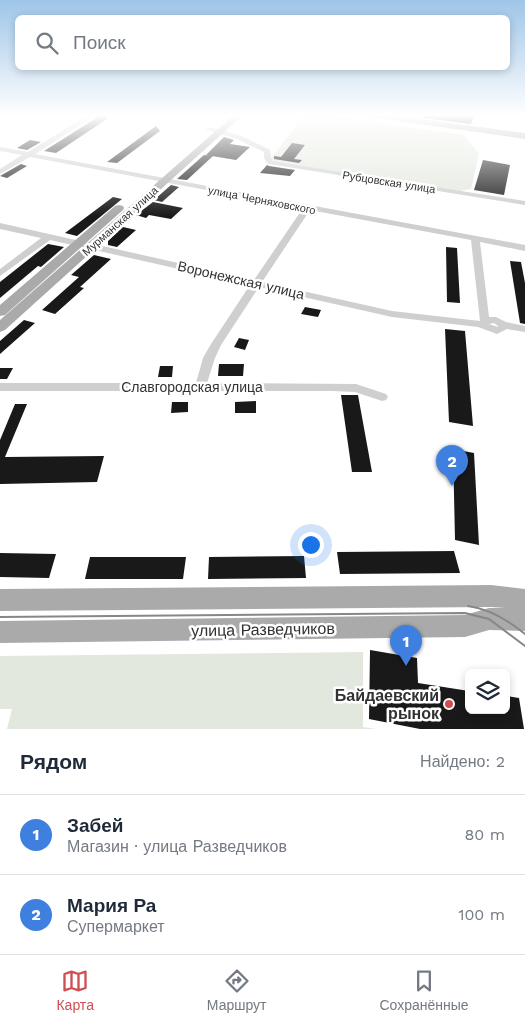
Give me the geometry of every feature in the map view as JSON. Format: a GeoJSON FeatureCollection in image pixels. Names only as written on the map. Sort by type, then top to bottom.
{"type":"FeatureCollection","features":[{"type":"Feature","properties":{"kind":"main road","name":"Мурманская улица"},"geometry":{"type":"LineString","coordinates":[[0,327],[92,247],[188,149]]}},
{"type":"Feature","properties":{"kind":"main road","name":"Мурманская улица"},"geometry":{"type":"LineString","coordinates":[[0,312],[79,244],[198,149]]}},
{"type":"Feature","properties":{"kind":"main road","name":"улица Разведчиков"},"geometry":{"type":"LineString","coordinates":[[0,600],[491,596],[525,600]]}},
{"type":"Feature","properties":{"kind":"main road","name":"улица Разведчиков"},"geometry":{"type":"LineString","coordinates":[[0,632],[465,626],[476,625],[489,619],[525,620]]}},
{"type":"Feature","properties":{"kind":"street","name":"улица Черняховского"},"geometry":{"type":"LineString","coordinates":[[0,149],[525,248]]}},
{"type":"Feature","properties":{"kind":"street"},"geometry":{"type":"LineString","coordinates":[[0,172],[38,149]]}},
{"type":"Feature","properties":{"kind":"street","name":"Рубцовская улица"},"geometry":{"type":"LineString","coordinates":[[263,149],[268,151],[267,158],[269,162],[287,166],[525,203]]}},
{"type":"Feature","properties":{"kind":"street"},"geometry":{"type":"LineString","coordinates":[[200,387],[209,358],[216,344],[307,208]]}},
{"type":"Feature","properties":{"kind":"street","name":"Воронежская улица"},"geometry":{"type":"LineString","coordinates":[[0,226],[392,314],[419,319],[438,318],[485,323],[487,328],[496,331],[501,330],[503,325],[525,329]]}},
{"type":"Feature","properties":{"kind":"street"},"geometry":{"type":"LineString","coordinates":[[0,273],[48,237]]}},
{"type":"Feature","properties":{"kind":"street"},"geometry":{"type":"LineString","coordinates":[[475,239],[485,323]]}},
{"type":"Feature","properties":{"kind":"street","name":"Славгородская улица"},"geometry":{"type":"LineString","coordinates":[[0,387],[356,388],[382,397]]}},
{"type":"Feature","properties":{"kind":"shaded area"},"geometry":{"type":"Polygon","coordinates":[[[278,149],[475,149],[479,154],[471,189],[459,191],[269,161],[278,149]]]}},
{"type":"Feature","properties":{"kind":"shaded area"},"geometry":{"type":"Polygon","coordinates":[[[363,652],[363,727],[376,729],[7,729],[12,709],[0,709],[0,656],[363,652]]]}},
{"type":"Feature","properties":{"kind":"building"},"geometry":{"type":"Polygon","coordinates":[[[47,149],[62,149],[56,153],[44,151],[47,149]]]}},
{"type":"Feature","properties":{"kind":"building"},"geometry":{"type":"Polygon","coordinates":[[[125,149],[136,149],[117,163],[107,162],[125,149]]]}},
{"type":"Feature","properties":{"kind":"building"},"geometry":{"type":"Polygon","coordinates":[[[212,149],[248,149],[236,160],[206,155],[212,149]]]}},
{"type":"Feature","properties":{"kind":"building"},"geometry":{"type":"Polygon","coordinates":[[[287,149],[302,149],[294,159],[302,160],[299,163],[274,159],[274,156],[281,157],[287,149]]]}},
{"type":"Feature","properties":{"kind":"building"},"geometry":{"type":"Polygon","coordinates":[[[204,155],[213,156],[187,180],[177,179],[204,155]]]}},
{"type":"Feature","properties":{"kind":"building"},"geometry":{"type":"Polygon","coordinates":[[[483,160],[510,165],[504,195],[474,190],[483,160]]]}},
{"type":"Feature","properties":{"kind":"building"},"geometry":{"type":"Polygon","coordinates":[[[21,164],[27,166],[7,178],[0,176],[21,164]]]}},
{"type":"Feature","properties":{"kind":"building"},"geometry":{"type":"Polygon","coordinates":[[[267,165],[295,170],[290,176],[260,173],[267,165]]]}},
{"type":"Feature","properties":{"kind":"building"},"geometry":{"type":"Polygon","coordinates":[[[171,185],[179,187],[162,202],[154,200],[171,185]]]}},
{"type":"Feature","properties":{"kind":"building"},"geometry":{"type":"Polygon","coordinates":[[[113,197],[122,199],[77,236],[65,233],[113,197]]]}},
{"type":"Feature","properties":{"kind":"building"},"geometry":{"type":"Polygon","coordinates":[[[153,202],[183,208],[171,219],[149,215],[146,218],[136,215],[153,202]]]}},
{"type":"Feature","properties":{"kind":"building"},"geometry":{"type":"Polygon","coordinates":[[[123,227],[136,230],[117,247],[108,245],[108,241],[123,227]]]}},
{"type":"Feature","properties":{"kind":"building"},"geometry":{"type":"Polygon","coordinates":[[[48,244],[64,247],[0,298],[0,282],[48,244]]]}},
{"type":"Feature","properties":{"kind":"building"},"geometry":{"type":"Polygon","coordinates":[[[446,247],[457,248],[460,303],[447,302],[446,247]]]}},
{"type":"Feature","properties":{"kind":"building"},"geometry":{"type":"Polygon","coordinates":[[[94,255],[111,259],[80,287],[84,288],[55,314],[42,310],[79,277],[71,275],[94,255]]]}},
{"type":"Feature","properties":{"kind":"building"},"geometry":{"type":"Polygon","coordinates":[[[510,261],[521,262],[525,283],[525,324],[520,323],[510,261]]]}},
{"type":"Feature","properties":{"kind":"building"},"geometry":{"type":"Polygon","coordinates":[[[305,307],[321,310],[318,317],[301,314],[305,307]]]}},
{"type":"Feature","properties":{"kind":"building"},"geometry":{"type":"Polygon","coordinates":[[[24,320],[35,323],[0,354],[0,341],[24,320]]]}},
{"type":"Feature","properties":{"kind":"building"},"geometry":{"type":"Polygon","coordinates":[[[445,329],[465,331],[473,426],[449,422],[445,329]]]}},
{"type":"Feature","properties":{"kind":"building"},"geometry":{"type":"Polygon","coordinates":[[[239,338],[249,340],[245,350],[234,347],[239,338]]]}},
{"type":"Feature","properties":{"kind":"building"},"geometry":{"type":"Polygon","coordinates":[[[219,364],[244,364],[243,376],[218,376],[219,364]]]}},
{"type":"Feature","properties":{"kind":"building"},"geometry":{"type":"Polygon","coordinates":[[[160,366],[173,366],[172,377],[158,377],[160,366]]]}},
{"type":"Feature","properties":{"kind":"building"},"geometry":{"type":"Polygon","coordinates":[[[0,368],[13,368],[7,379],[0,379],[0,368]]]}},
{"type":"Feature","properties":{"kind":"building"},"geometry":{"type":"Polygon","coordinates":[[[341,395],[358,395],[372,472],[352,472],[341,395]]]}},
{"type":"Feature","properties":{"kind":"building"},"geometry":{"type":"Polygon","coordinates":[[[256,401],[256,413],[235,413],[235,402],[256,401]]]}},
{"type":"Feature","properties":{"kind":"building"},"geometry":{"type":"Polygon","coordinates":[[[172,402],[188,402],[188,412],[171,413],[172,402]]]}},
{"type":"Feature","properties":{"kind":"building"},"geometry":{"type":"Polygon","coordinates":[[[15,404],[27,404],[5,457],[104,456],[97,482],[0,484],[0,440],[15,404]]]}},
{"type":"Feature","properties":{"kind":"building"},"geometry":{"type":"Polygon","coordinates":[[[453,449],[474,453],[479,545],[455,540],[453,449]]]}},
{"type":"Feature","properties":{"kind":"building"},"geometry":{"type":"Polygon","coordinates":[[[454,551],[460,573],[340,574],[337,552],[454,551]]]}},
{"type":"Feature","properties":{"kind":"building"},"geometry":{"type":"Polygon","coordinates":[[[0,553],[56,554],[49,578],[0,577],[0,553]]]}},
{"type":"Feature","properties":{"kind":"building"},"geometry":{"type":"Polygon","coordinates":[[[304,556],[306,578],[208,579],[209,557],[304,556]]]}},
{"type":"Feature","properties":{"kind":"building"},"geometry":{"type":"Polygon","coordinates":[[[90,557],[186,557],[183,579],[85,579],[90,557]]]}},
{"type":"Feature","properties":{"kind":"building"},"geometry":{"type":"Polygon","coordinates":[[[370,650],[417,658],[418,683],[465,690],[465,714],[510,714],[510,697],[519,698],[524,729],[420,729],[369,719],[370,650]]]}},
{"type":"Feature","properties":{"kind":"tram line"},"geometry":{"type":"LineString","coordinates":[[468,606],[476,607],[498,616],[525,634]]}},
{"type":"Feature","properties":{"kind":"tram line"},"geometry":{"type":"LineString","coordinates":[[0,617],[465,613],[489,619],[525,646]]}},
{"type":"Feature","properties":{"kind":"place","name":"Мария Ра"},"geometry":{"type":"Point","coordinates":[452,486]}},
{"type":"Feature","properties":{"kind":"place","name":"Забей"},"geometry":{"type":"Point","coordinates":[406,666]}},
{"type":"Feature","properties":{"kind":"place","name":"Байдаевский рынок"},"geometry":{"type":"Point","coordinates":[449,704]}}]}
